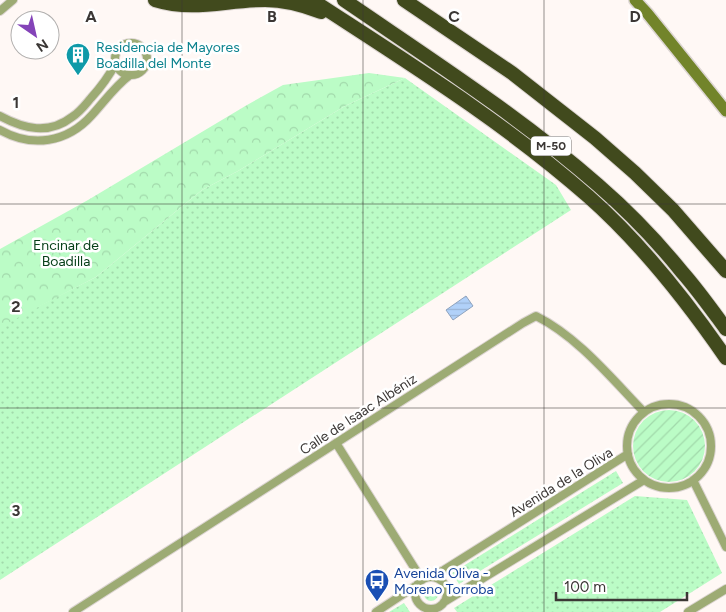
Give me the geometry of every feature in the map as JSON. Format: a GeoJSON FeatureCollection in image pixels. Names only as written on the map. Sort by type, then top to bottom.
{"type":"FeatureCollection","features":[{"type":"Feature","properties":{"kind":"highway"},"geometry":{"type":"LineString","coordinates":[[154,0],[179,6],[266,0],[286,1],[324,13],[357,30]]}},
{"type":"Feature","properties":{"kind":"highway"},"geometry":{"type":"LineString","coordinates":[[312,0],[488,117],[590,198],[631,238],[670,282],[703,324],[726,358]]}},
{"type":"Feature","properties":{"kind":"highway","name":"M-50"},"geometry":{"type":"LineString","coordinates":[[344,0],[496,104],[599,185],[683,272],[726,329]]}},
{"type":"Feature","properties":{"kind":"highway","name":"M-50"},"geometry":{"type":"LineString","coordinates":[[404,0],[512,73],[595,138],[673,210],[726,271]]}},
{"type":"Feature","properties":{"kind":"highway"},"geometry":{"type":"LineString","coordinates":[[512,73],[558,99],[640,169],[678,206],[726,261]]}},
{"type":"Feature","properties":{"kind":"street"},"geometry":{"type":"LineString","coordinates":[[0,11],[13,0]]}},
{"type":"Feature","properties":{"kind":"street"},"geometry":{"type":"LineString","coordinates":[[635,0],[647,12],[726,111]]}},
{"type":"Feature","properties":{"kind":"street"},"geometry":{"type":"LineString","coordinates":[[641,0],[647,12]]}},
{"type":"Feature","properties":{"kind":"street"},"geometry":{"type":"LineString","coordinates":[[129,43],[144,49],[147,54],[147,64],[140,73],[135,75],[121,71],[116,63],[115,58],[120,48],[129,43]]}},
{"type":"Feature","properties":{"kind":"street"},"geometry":{"type":"LineString","coordinates":[[0,116],[13,123],[33,128],[44,129],[63,123],[81,110],[107,79],[116,63]]}},
{"type":"Feature","properties":{"kind":"street"},"geometry":{"type":"LineString","coordinates":[[0,130],[29,140],[42,141],[62,136],[82,125],[118,85],[130,75]]}},
{"type":"Feature","properties":{"kind":"street","name":"Calle de Isaac Albéniz"},"geometry":{"type":"LineString","coordinates":[[73,612],[536,316],[551,324],[590,356],[644,412]]}},
{"type":"Feature","properties":{"kind":"street"},"geometry":{"type":"LineString","coordinates":[[628,454],[636,473],[644,480],[655,486],[668,488],[681,486],[693,480],[702,471],[709,459],[711,446],[709,433],[703,421],[694,412],[682,406],[669,404],[655,406],[644,412]]}},
{"type":"Feature","properties":{"kind":"street","name":"Avenida de la Oliva"},"geometry":{"type":"LineString","coordinates":[[376,612],[628,454],[627,442],[629,431],[635,420],[644,412]]}},
{"type":"Feature","properties":{"kind":"street"},"geometry":{"type":"LineString","coordinates":[[336,443],[423,581]]}},
{"type":"Feature","properties":{"kind":"street"},"geometry":{"type":"LineString","coordinates":[[423,581],[415,594],[418,602],[424,608],[437,608],[644,480]]}},
{"type":"Feature","properties":{"kind":"street"},"geometry":{"type":"LineString","coordinates":[[693,480],[726,547]]}},
{"type":"Feature","properties":{"kind":"street"},"geometry":{"type":"LineString","coordinates":[[423,581],[438,579],[444,585],[447,594],[437,608]]}},
{"type":"Feature","properties":{"kind":"street"},"geometry":{"type":"LineString","coordinates":[[688,612],[726,589]]}},
{"type":"Feature","properties":{"kind":"green space","name":"Encinar de Boadilla"},"geometry":{"type":"Polygon","coordinates":[[[369,73],[405,78],[345,106],[238,171],[202,190],[96,277],[0,327],[0,249],[88,200],[283,85],[369,73]]]}},
{"type":"Feature","properties":{"kind":"green space"},"geometry":{"type":"Polygon","coordinates":[[[405,78],[556,185],[571,210],[0,580],[0,326],[96,277],[202,190],[238,171],[345,106],[405,78]]]}},
{"type":"Feature","properties":{"kind":"green space"},"geometry":{"type":"Polygon","coordinates":[[[669,410],[689,416],[699,426],[705,446],[699,466],[689,476],[669,482],[649,476],[639,466],[633,446],[639,426],[649,416],[669,410]]]}},
{"type":"Feature","properties":{"kind":"green space"},"geometry":{"type":"Polygon","coordinates":[[[616,471],[623,483],[459,584],[452,573],[616,471]]]}},
{"type":"Feature","properties":{"kind":"green space"},"geometry":{"type":"Polygon","coordinates":[[[635,496],[687,500],[722,573],[660,612],[457,612],[454,608],[635,496]]]}},
{"type":"Feature","properties":{"kind":"green space"},"geometry":{"type":"Polygon","coordinates":[[[431,587],[436,589],[438,594],[436,599],[431,601],[426,599],[424,594],[426,589],[431,587]]]}},
{"type":"Feature","properties":{"kind":"green space"},"geometry":{"type":"Polygon","coordinates":[[[404,603],[410,612],[389,612],[404,603]]]}},
{"type":"Feature","properties":{"kind":"water"},"geometry":{"type":"Polygon","coordinates":[[[466,296],[473,306],[453,320],[446,310],[466,296]]]}},
{"type":"Feature","properties":{"kind":"place","name":"Residencia de Mayores Boadilla del Monte"},"geometry":{"type":"Point","coordinates":[78,76]}},
{"type":"Feature","properties":{"kind":"place","name":"Avenida Oliva - Moreno Torroba"},"geometry":{"type":"Point","coordinates":[377,602]}}]}
